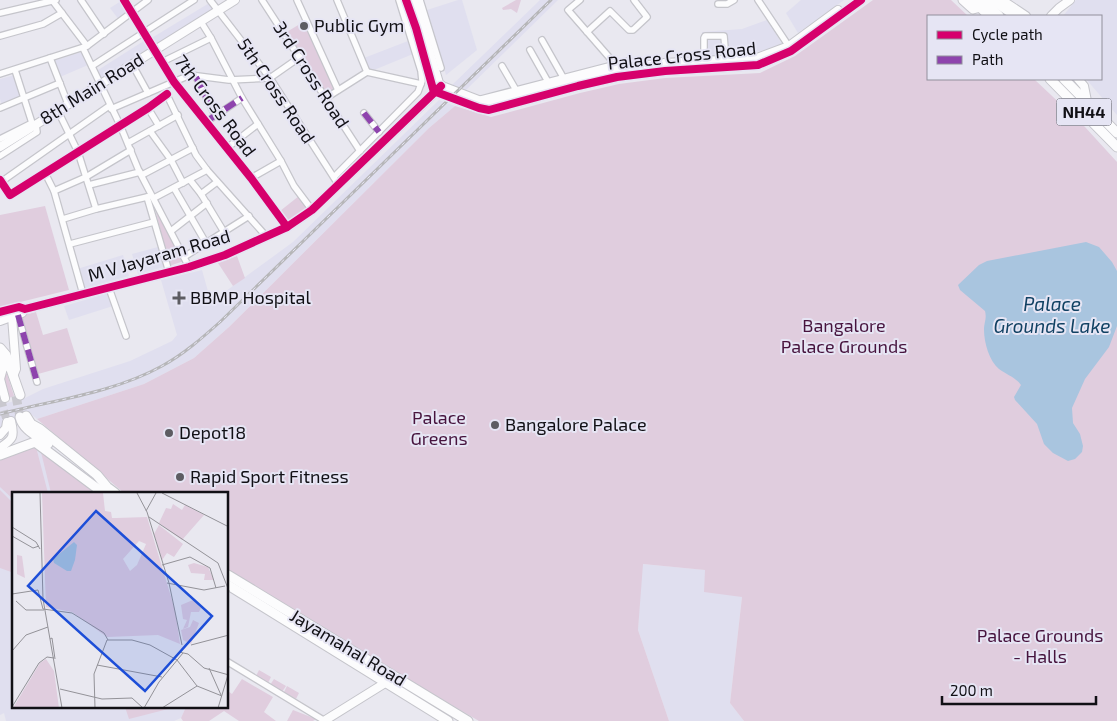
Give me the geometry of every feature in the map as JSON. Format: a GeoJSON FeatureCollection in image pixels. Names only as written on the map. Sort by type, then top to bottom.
{"type":"FeatureCollection","features":[{"type":"Feature","properties":{"kind":"main road"},"geometry":{"type":"LineString","coordinates":[[963,0],[973,8],[978,2]]}},
{"type":"Feature","properties":{"kind":"main road"},"geometry":{"type":"LineString","coordinates":[[978,2],[988,15]]}},
{"type":"Feature","properties":{"kind":"main road"},"geometry":{"type":"LineString","coordinates":[[978,2],[998,15]]}},
{"type":"Feature","properties":{"kind":"main road","name":"NH44"},"geometry":{"type":"LineString","coordinates":[[1051,80],[1117,147]]}},
{"type":"Feature","properties":{"kind":"main road","name":"NH44"},"geometry":{"type":"LineString","coordinates":[[1065,80],[1117,133]]}},
{"type":"Feature","properties":{"kind":"main road"},"geometry":{"type":"LineString","coordinates":[[0,348],[6,355],[14,374],[18,395],[9,375],[1,369],[0,356]]}},
{"type":"Feature","properties":{"kind":"main road"},"geometry":{"type":"LineString","coordinates":[[102,492],[92,480],[36,434],[26,429],[22,422],[23,416],[97,476],[113,492]]}},
{"type":"Feature","properties":{"kind":"main road"},"geometry":{"type":"LineString","coordinates":[[0,455],[36,442],[102,492]]}},
{"type":"Feature","properties":{"kind":"main road","name":"Jayamahal Road"},"geometry":{"type":"LineString","coordinates":[[229,577],[468,721]]}},
{"type":"Feature","properties":{"kind":"main road","name":"Jayamahal Road"},"geometry":{"type":"LineString","coordinates":[[229,586],[448,721]]}},
{"type":"Feature","properties":{"kind":"street"},"geometry":{"type":"LineString","coordinates":[[81,0],[104,34]]}},
{"type":"Feature","properties":{"kind":"street","name":"7th Cross Road"},"geometry":{"type":"LineString","coordinates":[[124,0],[174,82],[288,227]]}},
{"type":"Feature","properties":{"kind":"street"},"geometry":{"type":"LineString","coordinates":[[0,74],[85,47],[148,0]]}},
{"type":"Feature","properties":{"kind":"street"},"geometry":{"type":"LineString","coordinates":[[92,66],[194,0]]}},
{"type":"Feature","properties":{"kind":"street","name":"5th Cross Road"},"geometry":{"type":"LineString","coordinates":[[210,0],[270,78],[338,180]]}},
{"type":"Feature","properties":{"kind":"street","name":"8th Main Road"},"geometry":{"type":"LineString","coordinates":[[0,147],[235,0]]}},
{"type":"Feature","properties":{"kind":"street","name":"3rd Cross Road"},"geometry":{"type":"LineString","coordinates":[[262,0],[360,151]]}},
{"type":"Feature","properties":{"kind":"street"},"geometry":{"type":"LineString","coordinates":[[297,0],[338,90]]}},
{"type":"Feature","properties":{"kind":"street"},"geometry":{"type":"LineString","coordinates":[[337,0],[367,72]]}},
{"type":"Feature","properties":{"kind":"street"},"geometry":{"type":"LineString","coordinates":[[338,180],[360,151],[418,92],[421,84],[421,71],[399,0]]}},
{"type":"Feature","properties":{"kind":"street"},"geometry":{"type":"LineString","coordinates":[[406,0],[437,87]]}},
{"type":"Feature","properties":{"kind":"street"},"geometry":{"type":"LineString","coordinates":[[414,0],[437,87]]}},
{"type":"Feature","properties":{"kind":"street"},"geometry":{"type":"LineString","coordinates":[[420,0],[441,68]]}},
{"type":"Feature","properties":{"kind":"street"},"geometry":{"type":"LineString","coordinates":[[580,0],[568,10],[615,64]]}},
{"type":"Feature","properties":{"kind":"street"},"geometry":{"type":"LineString","coordinates":[[586,32],[610,10],[629,30],[633,30],[647,16],[634,0]]}},
{"type":"Feature","properties":{"kind":"street"},"geometry":{"type":"LineString","coordinates":[[718,4],[727,4],[734,0]]}},
{"type":"Feature","properties":{"kind":"street"},"geometry":{"type":"LineString","coordinates":[[758,0],[790,48]]}},
{"type":"Feature","properties":{"kind":"street","name":"Palace Cross Road"},"geometry":{"type":"LineString","coordinates":[[467,98],[479,108],[489,110],[578,86],[664,67],[704,61],[757,58],[790,48],[852,0]]}},
{"type":"Feature","properties":{"kind":"street","name":"Palace Cross Road"},"geometry":{"type":"LineString","coordinates":[[467,98],[489,102],[615,69],[649,65],[664,67],[758,65],[790,48],[861,0]]}},
{"type":"Feature","properties":{"kind":"street"},"geometry":{"type":"LineString","coordinates":[[991,0],[1014,15]]}},
{"type":"Feature","properties":{"kind":"street"},"geometry":{"type":"LineString","coordinates":[[1002,0],[1024,15]]}},
{"type":"Feature","properties":{"kind":"street"},"geometry":{"type":"LineString","coordinates":[[0,13],[53,1],[62,13],[85,47],[99,85],[120,125],[151,197],[189,267]]}},
{"type":"Feature","properties":{"kind":"street"},"geometry":{"type":"LineString","coordinates":[[1053,15],[1069,1]]}},
{"type":"Feature","properties":{"kind":"street"},"geometry":{"type":"LineString","coordinates":[[1059,15],[1069,1]]}},
{"type":"Feature","properties":{"kind":"street"},"geometry":{"type":"LineString","coordinates":[[0,36],[43,24],[62,13]]}},
{"type":"Feature","properties":{"kind":"street"},"geometry":{"type":"LineString","coordinates":[[201,22],[242,98],[281,161],[294,186],[312,210]]}},
{"type":"Feature","properties":{"kind":"street"},"geometry":{"type":"LineString","coordinates":[[704,61],[705,36],[724,36],[726,60]]}},
{"type":"Feature","properties":{"kind":"street"},"geometry":{"type":"LineString","coordinates":[[162,62],[211,38]]}},
{"type":"Feature","properties":{"kind":"street"},"geometry":{"type":"LineString","coordinates":[[542,40],[563,77]]}},
{"type":"Feature","properties":{"kind":"street"},"geometry":{"type":"LineString","coordinates":[[530,50],[548,80]]}},
{"type":"Feature","properties":{"kind":"street"},"geometry":{"type":"LineString","coordinates":[[167,94],[10,195],[0,181],[110,107],[190,76],[232,80],[270,78],[300,57]]}},
{"type":"Feature","properties":{"kind":"street"},"geometry":{"type":"LineString","coordinates":[[50,58],[68,104]]}},
{"type":"Feature","properties":{"kind":"street"},"geometry":{"type":"LineString","coordinates":[[481,98],[628,61],[649,65]]}},
{"type":"Feature","properties":{"kind":"street"},"geometry":{"type":"LineString","coordinates":[[132,64],[148,93]]}},
{"type":"Feature","properties":{"kind":"street"},"geometry":{"type":"LineString","coordinates":[[502,66],[516,90]]}},
{"type":"Feature","properties":{"kind":"street"},"geometry":{"type":"LineString","coordinates":[[0,156],[37,132],[14,70]]}},
{"type":"Feature","properties":{"kind":"street"},"geometry":{"type":"LineString","coordinates":[[326,98],[367,72],[421,84]]}},
{"type":"Feature","properties":{"kind":"street"},"geometry":{"type":"LineString","coordinates":[[196,77],[215,115]]}},
{"type":"Feature","properties":{"kind":"street"},"geometry":{"type":"LineString","coordinates":[[1079,80],[1084,86],[1087,101]]}},
{"type":"Feature","properties":{"kind":"street"},"geometry":{"type":"LineString","coordinates":[[0,108],[60,83]]}},
{"type":"Feature","properties":{"kind":"street"},"geometry":{"type":"LineString","coordinates":[[164,86],[196,155],[217,182],[266,236]]}},
{"type":"Feature","properties":{"kind":"street"},"geometry":{"type":"LineString","coordinates":[[437,87],[467,98]]}},
{"type":"Feature","properties":{"kind":"street","name":"M V Jayaram Road"},"geometry":{"type":"LineString","coordinates":[[0,321],[22,313],[26,309],[189,267],[226,255],[288,227],[312,210],[338,180],[437,87]]}},
{"type":"Feature","properties":{"kind":"street"},"geometry":{"type":"LineString","coordinates":[[206,122],[242,98]]}},
{"type":"Feature","properties":{"kind":"street"},"geometry":{"type":"LineString","coordinates":[[148,108],[159,126]]}},
{"type":"Feature","properties":{"kind":"street"},"geometry":{"type":"LineString","coordinates":[[58,110],[78,152],[96,209]]}},
{"type":"Feature","properties":{"kind":"street"},"geometry":{"type":"LineString","coordinates":[[364,112],[379,132]]}},
{"type":"Feature","properties":{"kind":"street"},"geometry":{"type":"LineString","coordinates":[[54,191],[86,177],[150,131],[178,115]]}},
{"type":"Feature","properties":{"kind":"street"},"geometry":{"type":"LineString","coordinates":[[227,148],[258,124]]}},
{"type":"Feature","properties":{"kind":"street"},"geometry":{"type":"LineString","coordinates":[[0,139],[34,125]]}},
{"type":"Feature","properties":{"kind":"street"},"geometry":{"type":"LineString","coordinates":[[150,131],[171,160],[183,183]]}},
{"type":"Feature","properties":{"kind":"street"},"geometry":{"type":"LineString","coordinates":[[89,185],[141,173],[193,148]]}},
{"type":"Feature","properties":{"kind":"street"},"geometry":{"type":"LineString","coordinates":[[251,178],[281,161]]}},
{"type":"Feature","properties":{"kind":"street"},"geometry":{"type":"LineString","coordinates":[[63,219],[96,209],[151,197],[174,188],[207,170]]}},
{"type":"Feature","properties":{"kind":"street"},"geometry":{"type":"LineString","coordinates":[[45,173],[54,191],[63,219],[83,294]]}},
{"type":"Feature","properties":{"kind":"street"},"geometry":{"type":"LineString","coordinates":[[190,180],[208,203],[224,232]]}},
{"type":"Feature","properties":{"kind":"street"},"geometry":{"type":"LineString","coordinates":[[201,194],[217,182]]}},
{"type":"Feature","properties":{"kind":"street"},"geometry":{"type":"LineString","coordinates":[[174,188],[206,243]]}},
{"type":"Feature","properties":{"kind":"street"},"geometry":{"type":"LineString","coordinates":[[151,197],[154,222],[169,272]]}},
{"type":"Feature","properties":{"kind":"street"},"geometry":{"type":"LineString","coordinates":[[171,231],[208,203]]}},
{"type":"Feature","properties":{"kind":"street"},"geometry":{"type":"LineString","coordinates":[[184,257],[249,216]]}},
{"type":"Feature","properties":{"kind":"street"},"geometry":{"type":"LineString","coordinates":[[70,244],[154,222]]}},
{"type":"Feature","properties":{"kind":"street"},"geometry":{"type":"LineString","coordinates":[[110,288],[126,336]]}},
{"type":"Feature","properties":{"kind":"street","name":"M V Jayaram Road"},"geometry":{"type":"LineString","coordinates":[[0,312],[20,307],[26,309]]}},
{"type":"Feature","properties":{"kind":"street"},"geometry":{"type":"LineString","coordinates":[[14,374],[16,369],[15,316]]}},
{"type":"Feature","properties":{"kind":"street"},"geometry":{"type":"LineString","coordinates":[[15,316],[38,382]]}},
{"type":"Feature","properties":{"kind":"street"},"geometry":{"type":"LineString","coordinates":[[1,369],[2,398]]}},
{"type":"Feature","properties":{"kind":"street"},"geometry":{"type":"LineString","coordinates":[[0,435],[9,422],[14,434],[11,440],[0,448]]}},
{"type":"Feature","properties":{"kind":"street"},"geometry":{"type":"LineString","coordinates":[[229,663],[325,721],[385,683],[392,676]]}},
{"type":"Feature","properties":{"kind":"shaded area"},"geometry":{"type":"Polygon","coordinates":[[[462,0],[477,50],[446,75],[427,10],[462,0]]]}},
{"type":"Feature","properties":{"kind":"shaded area"},"geometry":{"type":"Polygon","coordinates":[[[540,0],[558,0],[466,90],[452,85],[540,0]]]}},
{"type":"Feature","properties":{"kind":"shaded area"},"geometry":{"type":"Polygon","coordinates":[[[801,0],[844,0],[798,33],[786,13],[801,0]]]}},
{"type":"Feature","properties":{"kind":"shaded area"},"geometry":{"type":"Polygon","coordinates":[[[1076,0],[1117,0],[1117,115],[1087,80],[1102,80],[1102,15],[1064,15],[1076,0]]]}},
{"type":"Feature","properties":{"kind":"shaded area"},"geometry":{"type":"Polygon","coordinates":[[[121,1],[128,12],[119,20],[110,8],[121,1]]]}},
{"type":"Feature","properties":{"kind":"shaded area"},"geometry":{"type":"Polygon","coordinates":[[[211,2],[216,8],[154,45],[150,39],[211,2]]]}},
{"type":"Feature","properties":{"kind":"shaded area"},"geometry":{"type":"Polygon","coordinates":[[[767,20],[782,44],[743,55],[701,58],[702,32],[742,29],[767,20]]]}},
{"type":"Feature","properties":{"kind":"shaded area"},"geometry":{"type":"Polygon","coordinates":[[[147,39],[152,46],[99,81],[95,72],[147,39]]]}},
{"type":"Feature","properties":{"kind":"shaded area"},"geometry":{"type":"Polygon","coordinates":[[[408,41],[413,54],[369,72],[364,58],[408,41]]]}},
{"type":"Feature","properties":{"kind":"shaded area"},"geometry":{"type":"Polygon","coordinates":[[[82,52],[88,65],[60,77],[53,61],[82,52]]]}},
{"type":"Feature","properties":{"kind":"shaded area"},"geometry":{"type":"Polygon","coordinates":[[[15,75],[22,98],[2,106],[0,79],[15,75]]]}},
{"type":"Feature","properties":{"kind":"shaded area"},"geometry":{"type":"Polygon","coordinates":[[[439,100],[455,106],[429,128],[229,327],[194,358],[144,384],[37,419],[31,414],[3,422],[0,431],[0,405],[130,361],[172,341],[177,335],[161,280],[202,270],[211,302],[293,242],[439,100]]]}},
{"type":"Feature","properties":{"kind":"shaded area"},"geometry":{"type":"Polygon","coordinates":[[[158,247],[164,267],[138,274],[132,254],[158,247]]]}},
{"type":"Feature","properties":{"kind":"shaded area"},"geometry":{"type":"Polygon","coordinates":[[[123,255],[129,276],[82,289],[77,269],[123,255]]]}},
{"type":"Feature","properties":{"kind":"shaded area"},"geometry":{"type":"Polygon","coordinates":[[[109,293],[113,306],[69,320],[64,306],[109,293]]]}},
{"type":"Feature","properties":{"kind":"shaded area"},"geometry":{"type":"Polygon","coordinates":[[[33,446],[41,447],[99,492],[12,492],[12,708],[186,708],[181,718],[174,721],[6,721],[4,713],[0,715],[0,459],[33,446]]]}},
{"type":"Feature","properties":{"kind":"shaded area"},"geometry":{"type":"Polygon","coordinates":[[[642,564],[706,570],[742,597],[730,703],[744,721],[669,721],[638,630],[642,564]]]}},
{"type":"Feature","properties":{"kind":"green space"},"geometry":{"type":"Polygon","coordinates":[[[516,0],[521,0],[517,13],[511,9],[503,10],[502,8],[516,0]]]}},
{"type":"Feature","properties":{"kind":"green space","name":"Bangalore Palace Grounds"},"geometry":{"type":"Polygon","coordinates":[[[873,0],[951,0],[967,15],[927,15],[927,80],[1035,80],[1085,127],[1117,162],[1117,721],[744,721],[730,703],[742,597],[704,592],[705,570],[643,564],[638,630],[669,721],[479,721],[229,575],[229,492],[123,492],[37,419],[144,384],[194,358],[229,327],[429,128],[455,106],[491,117],[619,84],[665,78],[760,73],[795,56],[873,0]]]}},
{"type":"Feature","properties":{"kind":"green space"},"geometry":{"type":"Polygon","coordinates":[[[305,21],[337,89],[326,97],[285,33],[305,21]]]}},
{"type":"Feature","properties":{"kind":"green space"},"geometry":{"type":"Polygon","coordinates":[[[299,196],[308,209],[289,223],[280,211],[299,196]]]}},
{"type":"Feature","properties":{"kind":"green space"},"geometry":{"type":"Polygon","coordinates":[[[154,204],[184,261],[169,266],[154,204]]]}},
{"type":"Feature","properties":{"kind":"green space"},"geometry":{"type":"Polygon","coordinates":[[[45,206],[69,290],[0,307],[0,215],[45,206]]]}},
{"type":"Feature","properties":{"kind":"green space"},"geometry":{"type":"Polygon","coordinates":[[[237,256],[245,278],[233,286],[218,263],[237,256]]]}},
{"type":"Feature","properties":{"kind":"green space"},"geometry":{"type":"Polygon","coordinates":[[[36,312],[43,335],[67,328],[78,363],[38,374],[20,316],[36,312]]]}},
{"type":"Feature","properties":{"kind":"green space"},"geometry":{"type":"Polygon","coordinates":[[[7,374],[14,396],[9,398],[4,377],[7,374]]]}},
{"type":"Feature","properties":{"kind":"green space"},"geometry":{"type":"Polygon","coordinates":[[[36,447],[48,492],[12,492],[12,498],[0,487],[0,460],[36,447]]]}},
{"type":"Feature","properties":{"kind":"green space"},"geometry":{"type":"Polygon","coordinates":[[[40,448],[97,492],[51,492],[40,448]]]}},
{"type":"Feature","properties":{"kind":"green space"},"geometry":{"type":"Polygon","coordinates":[[[0,490],[12,502],[12,572],[0,568],[0,490]]]}},
{"type":"Feature","properties":{"kind":"green space"},"geometry":{"type":"Polygon","coordinates":[[[259,670],[271,677],[268,683],[256,676],[259,670]]]}},
{"type":"Feature","properties":{"kind":"green space"},"geometry":{"type":"Polygon","coordinates":[[[242,679],[273,697],[264,712],[276,721],[239,721],[224,711],[209,721],[183,721],[181,718],[186,708],[229,708],[229,692],[232,694],[242,679]]]}},
{"type":"Feature","properties":{"kind":"green space"},"geometry":{"type":"Polygon","coordinates":[[[274,679],[286,686],[282,692],[270,685],[274,679]]]}},
{"type":"Feature","properties":{"kind":"green space"},"geometry":{"type":"Polygon","coordinates":[[[287,686],[299,693],[296,699],[284,692],[287,686]]]}},
{"type":"Feature","properties":{"kind":"green space"},"geometry":{"type":"Polygon","coordinates":[[[125,708],[172,708],[129,719],[125,708]]]}},
{"type":"Feature","properties":{"kind":"green space"},"geometry":{"type":"Polygon","coordinates":[[[293,710],[316,719],[313,721],[287,721],[293,710]]]}},
{"type":"Feature","properties":{"kind":"water","name":"Palace Grounds Lake"},"geometry":{"type":"Polygon","coordinates":[[[1086,242],[1099,247],[1117,271],[1117,326],[1109,347],[1085,379],[1072,408],[1073,423],[1080,434],[1083,446],[1082,452],[1075,459],[1068,461],[1053,453],[1044,444],[1037,424],[1015,400],[1014,397],[1021,385],[1014,378],[995,366],[990,356],[984,335],[985,311],[960,290],[958,285],[979,265],[987,261],[1086,242]]]}},
{"type":"Feature","properties":{"kind":"tunnel"},"geometry":{"type":"LineString","coordinates":[[16,396],[20,417]]}},
{"type":"Feature","properties":{"kind":"tunnel"},"geometry":{"type":"LineString","coordinates":[[1,399],[7,422]]}},
{"type":"Feature","properties":{"kind":"railway"},"geometry":{"type":"LineString","coordinates":[[0,414],[83,395],[124,383],[162,366],[200,340],[551,0]]}},
{"type":"Feature","properties":{"kind":"marked path"},"geometry":{"type":"LineString","coordinates":[[196,77],[215,115]]}},
{"type":"Feature","properties":{"kind":"marked path"},"geometry":{"type":"LineString","coordinates":[[210,119],[242,98]]}},
{"type":"Feature","properties":{"kind":"marked path"},"geometry":{"type":"LineString","coordinates":[[364,113],[379,132]]}},
{"type":"Feature","properties":{"kind":"marked path"},"geometry":{"type":"LineString","coordinates":[[18,315],[37,382]]}},
{"type":"Feature","properties":{"kind":"cycle path"},"geometry":{"type":"LineString","coordinates":[[124,0],[174,82],[251,178],[287,227]]}},
{"type":"Feature","properties":{"kind":"cycle path"},"geometry":{"type":"LineString","coordinates":[[406,0],[433,89],[436,92],[489,110],[617,77],[665,71],[758,65],[791,51],[861,0]]}},
{"type":"Feature","properties":{"kind":"cycle path"},"geometry":{"type":"LineString","coordinates":[[0,312],[19,307],[25,309],[189,267],[225,255],[287,227],[312,210],[441,86]]}},
{"type":"Feature","properties":{"kind":"cycle path"},"geometry":{"type":"LineString","coordinates":[[0,180],[10,195],[167,94]]}},
{"type":"Feature","properties":{"kind":"place","name":"Public Gym"},"geometry":{"type":"Point","coordinates":[304,26]}},
{"type":"Feature","properties":{"kind":"place","name":"BBMP Hospital"},"geometry":{"type":"Point","coordinates":[179,298]}},
{"type":"Feature","properties":{"kind":"place","name":"Bangalore Palace"},"geometry":{"type":"Point","coordinates":[495,425]}},
{"type":"Feature","properties":{"kind":"place","name":"Depot18"},"geometry":{"type":"Point","coordinates":[169,433]}},
{"type":"Feature","properties":{"kind":"place","name":"Rapid Sport Fitness"},"geometry":{"type":"Point","coordinates":[180,477]}},
{"type":"Feature","properties":{"kind":"park label","name":"Palace Greens"},"geometry":{"type":"Point","coordinates":[439,428]}},
{"type":"Feature","properties":{"kind":"park label","name":"Palace Grounds - Halls"},"geometry":{"type":"Point","coordinates":[1040,646]}}]}
